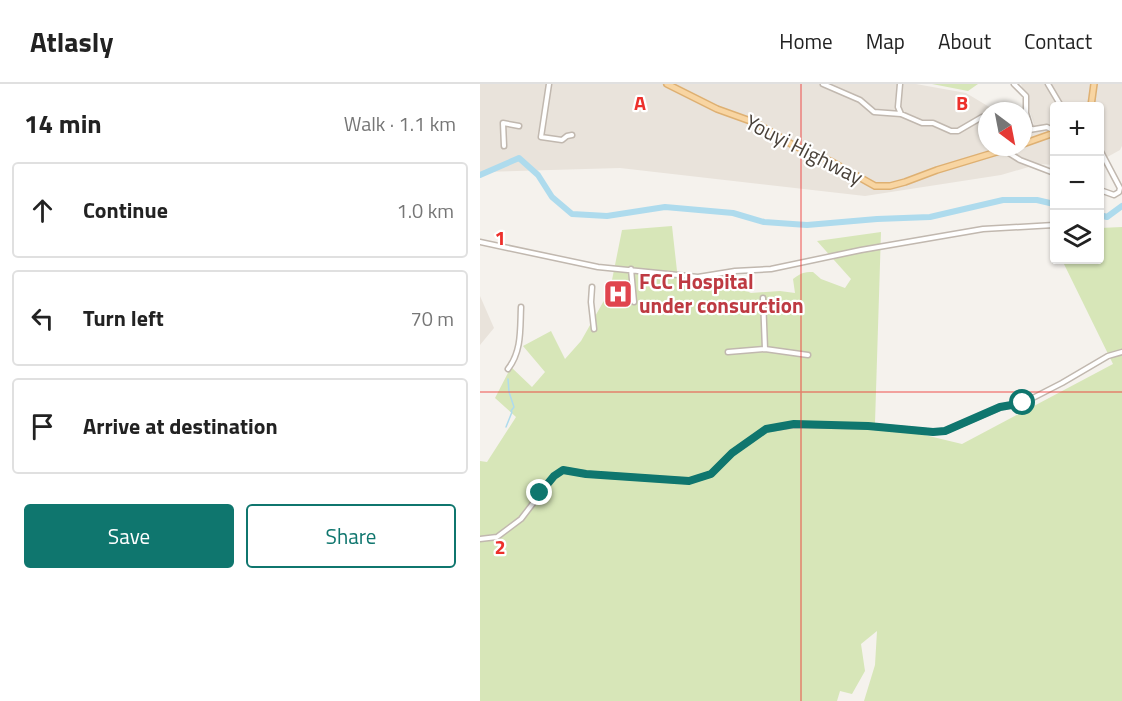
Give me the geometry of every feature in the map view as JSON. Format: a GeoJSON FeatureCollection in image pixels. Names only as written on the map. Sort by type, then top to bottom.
{"type":"FeatureCollection","features":[{"type":"Feature","properties":{"kind":"main road","name":"Youyi Highway"},"geometry":{"type":"LineString","coordinates":[[667,84],[682,93],[756,123],[793,145],[832,162],[876,186],[898,184],[984,156]]}},
{"type":"Feature","properties":{"kind":"main road"},"geometry":{"type":"LineString","coordinates":[[1092,102],[1094,84]]}},
{"type":"Feature","properties":{"kind":"main road"},"geometry":{"type":"LineString","coordinates":[[1032,141],[1050,134]]}},
{"type":"Feature","properties":{"kind":"street"},"geometry":{"type":"LineString","coordinates":[[549,84],[541,137],[562,140],[572,135]]}},
{"type":"Feature","properties":{"kind":"street"},"geometry":{"type":"LineString","coordinates":[[681,84],[682,93]]}},
{"type":"Feature","properties":{"kind":"street"},"geometry":{"type":"LineString","coordinates":[[824,84],[860,100],[874,112],[901,114],[951,131],[958,131],[978,119]]}},
{"type":"Feature","properties":{"kind":"street"},"geometry":{"type":"LineString","coordinates":[[900,84],[898,107],[901,114]]}},
{"type":"Feature","properties":{"kind":"street"},"geometry":{"type":"LineString","coordinates":[[1014,84],[1026,96],[1026,102]]}},
{"type":"Feature","properties":{"kind":"street"},"geometry":{"type":"LineString","coordinates":[[1048,84],[1059,102]]}},
{"type":"Feature","properties":{"kind":"street"},"geometry":{"type":"LineString","coordinates":[[504,146],[503,123],[519,126]]}},
{"type":"Feature","properties":{"kind":"street"},"geometry":{"type":"LineString","coordinates":[[1032,130],[1047,127],[1050,129]]}},
{"type":"Feature","properties":{"kind":"street"},"geometry":{"type":"LineString","coordinates":[[1014,156],[1050,171]]}},
{"type":"Feature","properties":{"kind":"street"},"geometry":{"type":"LineString","coordinates":[[1104,158],[1119,192],[1114,195],[1104,191]]}},
{"type":"Feature","properties":{"kind":"street"},"geometry":{"type":"LineString","coordinates":[[480,242],[598,267],[698,277],[735,271],[771,269],[861,250],[983,229],[1050,225]]}},
{"type":"Feature","properties":{"kind":"street"},"geometry":{"type":"LineString","coordinates":[[631,269],[634,302]]}},
{"type":"Feature","properties":{"kind":"street"},"geometry":{"type":"LineString","coordinates":[[592,288],[594,329]]}},
{"type":"Feature","properties":{"kind":"street"},"geometry":{"type":"LineString","coordinates":[[763,298],[765,349]]}},
{"type":"Feature","properties":{"kind":"street"},"geometry":{"type":"LineString","coordinates":[[508,369],[516,360],[519,346],[521,307]]}},
{"type":"Feature","properties":{"kind":"street"},"geometry":{"type":"LineString","coordinates":[[728,352],[765,349],[808,355]]}},
{"type":"Feature","properties":{"kind":"street"},"geometry":{"type":"LineString","coordinates":[[480,539],[497,537],[521,519],[554,476],[563,470],[586,474],[689,481],[711,474],[732,453],[766,429],[794,424],[945,431],[1000,407],[1023,403],[1108,356],[1122,352]]}},
{"type":"Feature","properties":{"kind":"shaded area"},"geometry":{"type":"Polygon","coordinates":[[[480,84],[916,84],[966,93],[981,102],[978,102],[978,156],[1032,156],[1032,123],[1034,124],[1032,102],[1027,102],[1021,84],[1122,84],[1122,146],[1120,150],[1104,159],[1104,102],[1050,102],[1050,165],[1039,164],[1001,175],[865,196],[620,168],[480,172],[480,84]]]}},
{"type":"Feature","properties":{"kind":"shaded area"},"geometry":{"type":"Polygon","coordinates":[[[480,296],[494,328],[480,345],[480,296]]]}},
{"type":"Feature","properties":{"kind":"green space"},"geometry":{"type":"Polygon","coordinates":[[[932,84],[978,84],[968,91],[932,84]]]}},
{"type":"Feature","properties":{"kind":"green space"},"geometry":{"type":"Polygon","coordinates":[[[672,226],[678,280],[721,280],[751,293],[780,291],[795,293],[793,279],[802,273],[810,272],[845,288],[851,279],[817,241],[881,232],[875,423],[962,444],[1113,364],[1064,264],[1104,264],[1104,228],[1122,227],[1122,701],[864,701],[875,665],[877,631],[861,644],[865,671],[852,694],[840,691],[837,701],[480,701],[480,461],[487,462],[516,417],[495,398],[511,367],[532,387],[545,372],[523,346],[551,331],[565,359],[581,341],[610,290],[622,230],[672,226]]]}},
{"type":"Feature","properties":{"kind":"waterway"},"geometry":{"type":"LineString","coordinates":[[480,175],[519,158],[538,175],[552,197],[572,214],[607,216],[665,207],[733,213],[764,222],[807,225],[930,217],[1003,200],[1037,200],[1050,203]]}},
{"type":"Feature","properties":{"kind":"waterway"},"geometry":{"type":"LineString","coordinates":[[1104,216],[1107,217],[1122,206]]}},
{"type":"Feature","properties":{"kind":"waterway"},"geometry":{"type":"LineString","coordinates":[[506,427],[514,407],[508,379]]}},
{"type":"Feature","properties":{"kind":"place","name":"FCC Hospital under consurction"},"geometry":{"type":"Point","coordinates":[618,294]}},
{"type":"Feature","properties":{"kind":"route"},"geometry":{"type":"LineString","coordinates":[[540,493],[554,476],[563,470],[653,479],[689,481],[701,478],[711,474],[732,453],[766,429],[794,424],[945,431],[1000,407],[1023,403]]}}]}
